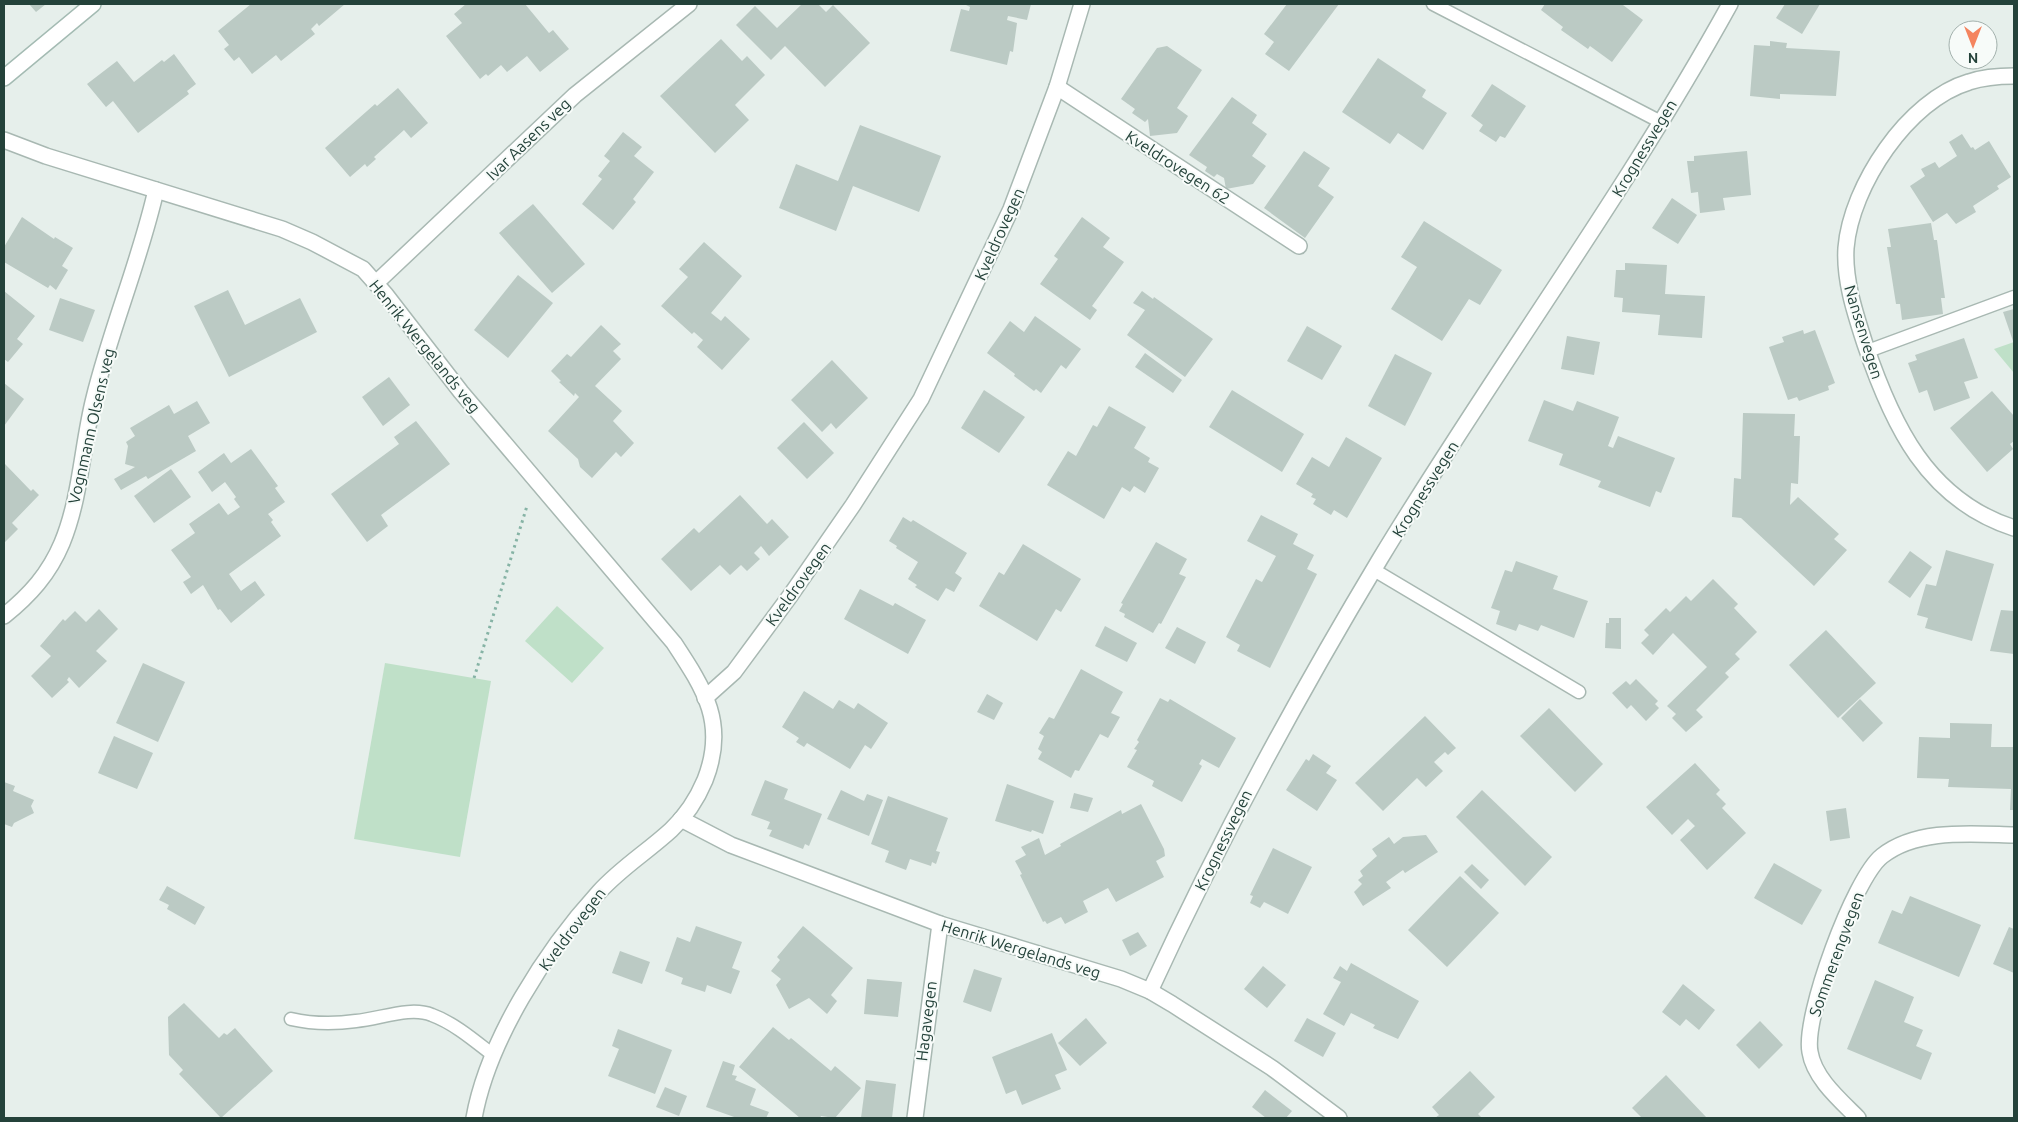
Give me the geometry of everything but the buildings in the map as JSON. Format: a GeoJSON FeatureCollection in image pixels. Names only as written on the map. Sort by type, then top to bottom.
{"type":"FeatureCollection","features":[{"type":"Feature","properties":{"kind":"street"},"geometry":{"type":"LineString","coordinates":[[4,78],[93,4]]}},
{"type":"Feature","properties":{"kind":"street","name":"Ivar Aasens veg"},"geometry":{"type":"LineString","coordinates":[[376,283],[575,95],[688,4]]}},
{"type":"Feature","properties":{"kind":"street","name":"Kveldrovegen"},"geometry":{"type":"LineString","coordinates":[[474,1118],[485,1074],[500,1036],[547,958],[580,914],[624,866],[671,830],[681,819],[702,787],[713,759],[714,719],[705,698],[734,672],[790,596],[853,505],[920,399],[1012,209],[1057,87],[1082,4]]}},
{"type":"Feature","properties":{"kind":"street","name":"Krognessvegen"},"geometry":{"type":"LineString","coordinates":[[1150,991],[1257,773],[1374,570],[1484,395],[1599,223],[1730,4]]}},
{"type":"Feature","properties":{"kind":"street","name":"Nansenvegen"},"geometry":{"type":"LineString","coordinates":[[2014,76],[1990,77],[1968,82],[1929,104],[1898,132],[1868,181],[1849,228],[1846,249],[1850,292],[1868,351],[1890,410],[1916,455],[1961,500],[1997,522],[2014,528]]}},
{"type":"Feature","properties":{"kind":"street","name":"Kveldrovegen 62"},"geometry":{"type":"LineString","coordinates":[[1057,87],[1299,246]]}},
{"type":"Feature","properties":{"kind":"street","name":"Henrik Wergelands veg"},"geometry":{"type":"LineString","coordinates":[[4,140],[46,156],[282,229],[312,242],[363,269],[461,392],[674,644],[694,673],[705,698]]}},
{"type":"Feature","properties":{"kind":"street","name":"Vognmann Olsens veg"},"geometry":{"type":"LineString","coordinates":[[4,616],[38,585],[48,571],[63,542],[74,497],[93,398],[146,233],[156,190]]}},
{"type":"Feature","properties":{"kind":"street","name":"Henrik Wergelands veg"},"geometry":{"type":"LineString","coordinates":[[681,819],[731,845],[940,924],[1121,979],[1150,991],[1272,1068],[1339,1118]]}},
{"type":"Feature","properties":{"kind":"street","name":"Sommerengvegen"},"geometry":{"type":"LineString","coordinates":[[1858,1118],[1828,1086],[1815,1068],[1808,1040],[1812,1017],[1828,964],[1859,887],[1881,856],[1912,841],[1957,834],[2014,836]]}},
{"type":"Feature","properties":{"kind":"street","name":"Hagavegen"},"geometry":{"type":"LineString","coordinates":[[915,1118],[940,924]]}},
{"type":"Feature","properties":{"kind":"lane"},"geometry":{"type":"LineString","coordinates":[[1433,4],[1661,122]]}},
{"type":"Feature","properties":{"kind":"lane"},"geometry":{"type":"LineString","coordinates":[[1868,351],[2014,297]]}},
{"type":"Feature","properties":{"kind":"lane"},"geometry":{"type":"LineString","coordinates":[[1374,570],[1579,692]]}},
{"type":"Feature","properties":{"kind":"lane"},"geometry":{"type":"LineString","coordinates":[[291,1019],[311,1023],[356,1022],[417,1012],[432,1015],[458,1030],[493,1055]]}},
{"type":"Feature","properties":{"kind":"path"},"geometry":{"type":"LineString","coordinates":[[474,678],[535,479]]}},
{"type":"Feature","properties":{"kind":"green space"},"geometry":{"type":"Polygon","coordinates":[[[2014,342],[2014,373],[1994,349],[2014,342]]]}},
{"type":"Feature","properties":{"kind":"green space"},"geometry":{"type":"Polygon","coordinates":[[[557,606],[604,648],[572,683],[525,641],[557,606]]]}},
{"type":"Feature","properties":{"kind":"green space"},"geometry":{"type":"Polygon","coordinates":[[[385,663],[491,681],[460,857],[354,839],[385,663]]]}}]}
